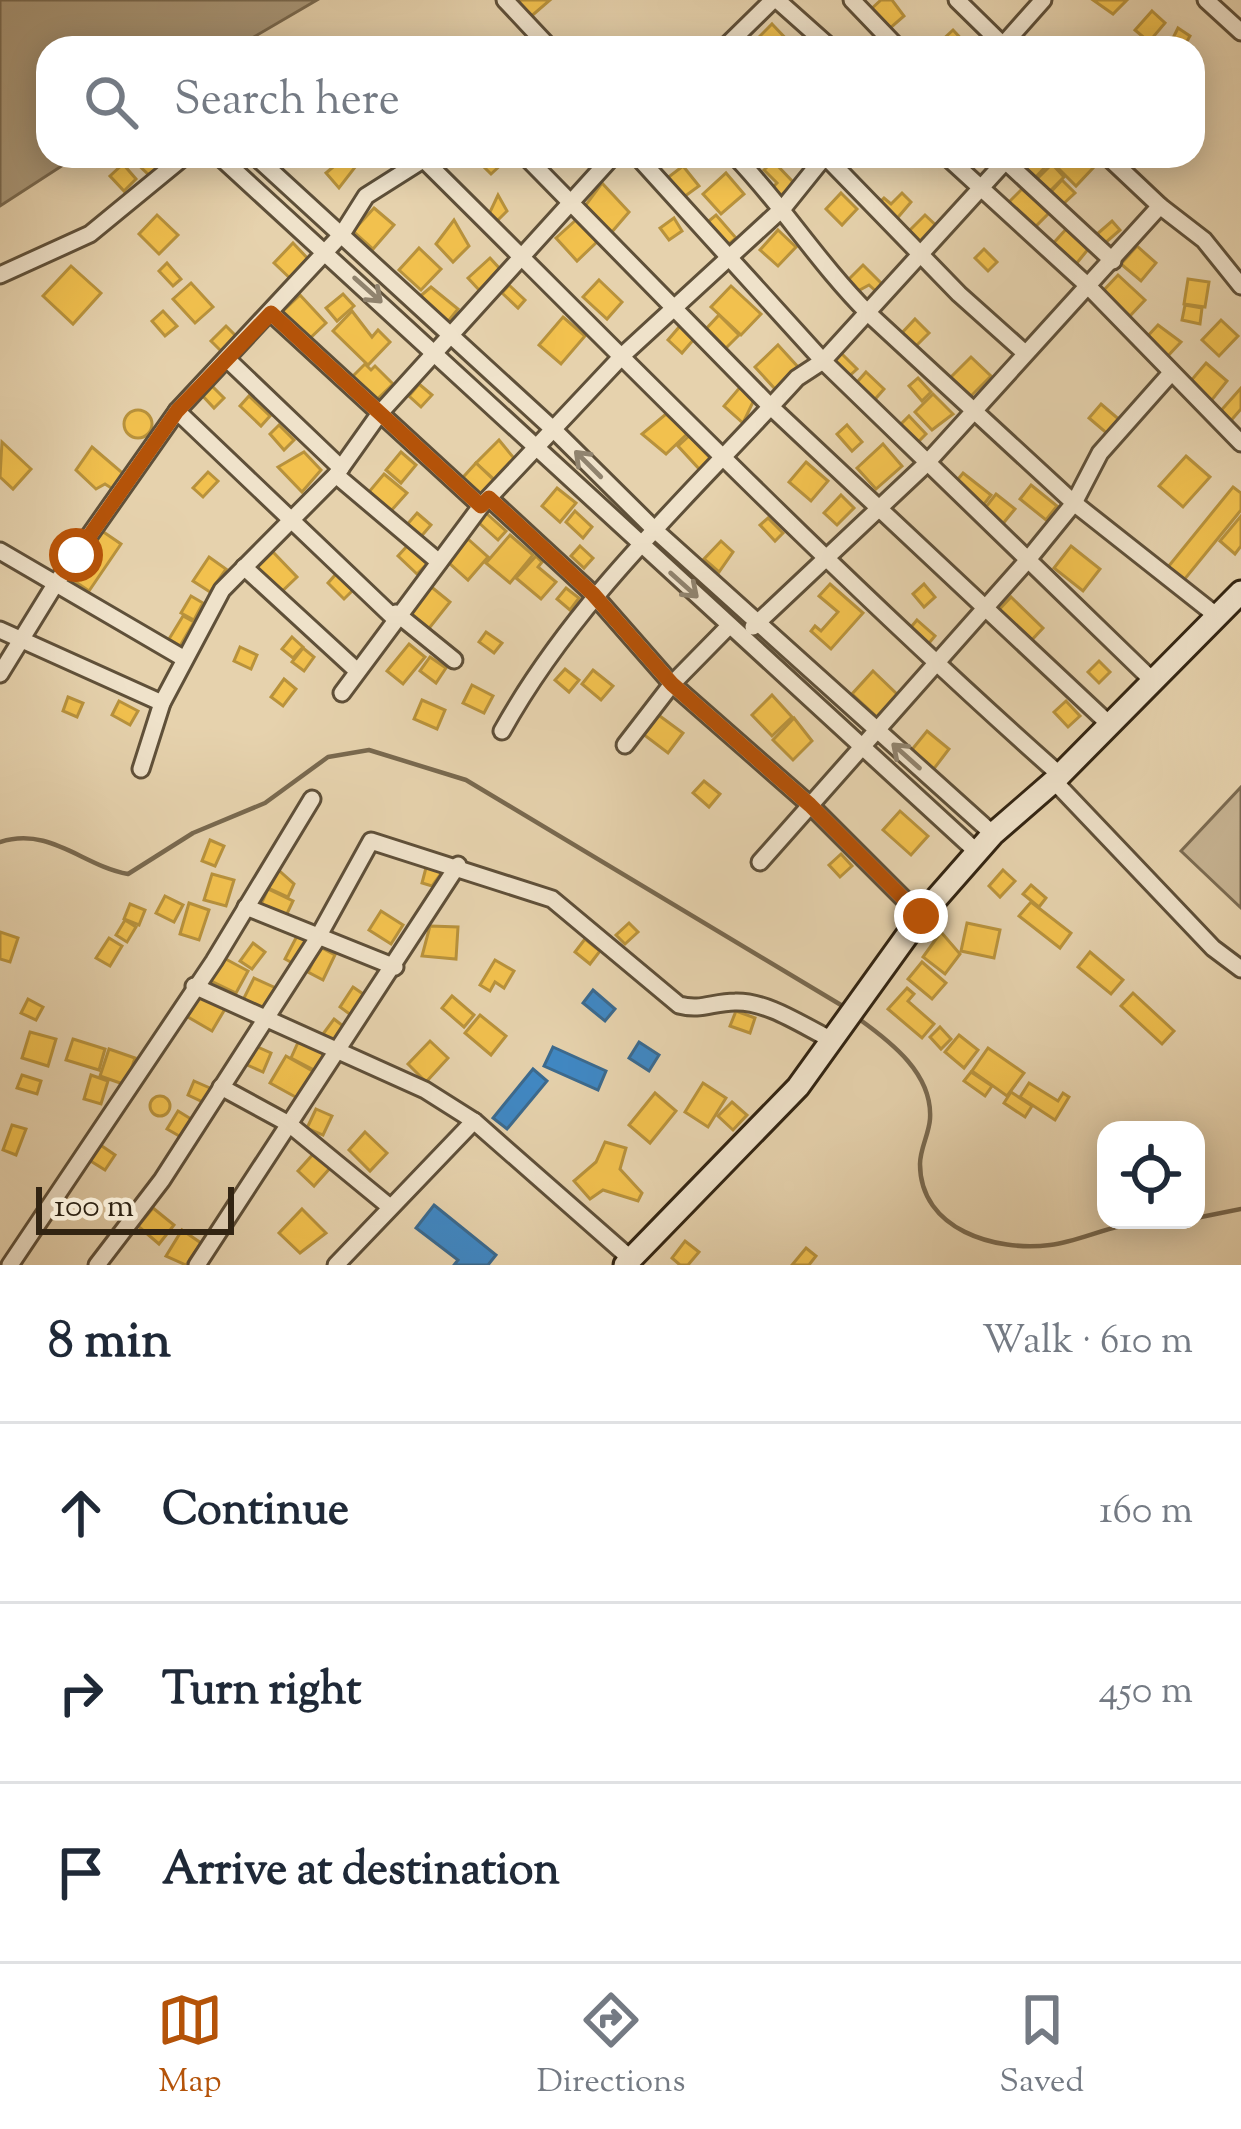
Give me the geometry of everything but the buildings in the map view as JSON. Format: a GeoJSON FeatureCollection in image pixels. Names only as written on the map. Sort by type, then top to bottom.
{"type":"FeatureCollection","features":[{"type":"Feature","properties":{"kind":"street"},"geometry":{"type":"LineString","coordinates":[[505,0],[539,36]]}},
{"type":"Feature","properties":{"kind":"street"},"geometry":{"type":"LineString","coordinates":[[737,36],[775,0],[817,36]]}},
{"type":"Feature","properties":{"kind":"street"},"geometry":{"type":"LineString","coordinates":[[852,0],[886,36]]}},
{"type":"Feature","properties":{"kind":"street"},"geometry":{"type":"LineString","coordinates":[[958,0],[995,36]]}},
{"type":"Feature","properties":{"kind":"street"},"geometry":{"type":"LineString","coordinates":[[1013,36],[1043,0]]}},
{"type":"Feature","properties":{"kind":"street"},"geometry":{"type":"LineString","coordinates":[[1206,0],[1241,32]]}},
{"type":"Feature","properties":{"kind":"street"},"geometry":{"type":"LineString","coordinates":[[0,275],[89,234],[170,168]]}},
{"type":"Feature","properties":{"kind":"street"},"geometry":{"type":"LineString","coordinates":[[234,168],[977,852]]}},
{"type":"Feature","properties":{"kind":"street"},"geometry":{"type":"LineString","coordinates":[[247,179],[253,168]]}},
{"type":"Feature","properties":{"kind":"street"},"geometry":{"type":"LineString","coordinates":[[268,168],[554,430],[656,531],[993,834]]}},
{"type":"Feature","properties":{"kind":"street"},"geometry":{"type":"LineString","coordinates":[[0,674],[56,583],[177,411],[342,234],[366,196],[406,168]]}},
{"type":"Feature","properties":{"kind":"street"},"geometry":{"type":"LineString","coordinates":[[433,168],[624,354],[723,459],[1057,778],[1213,948],[1241,969]]}},
{"type":"Feature","properties":{"kind":"street"},"geometry":{"type":"LineString","coordinates":[[538,168],[771,407],[1108,723]]}},
{"type":"Feature","properties":{"kind":"street"},"geometry":{"type":"LineString","coordinates":[[141,770],[162,703],[222,590],[339,471],[380,413],[453,338],[602,168]]}},
{"type":"Feature","properties":{"kind":"street"},"geometry":{"type":"LineString","coordinates":[[648,168],[925,465],[1152,680]]}},
{"type":"Feature","properties":{"kind":"street"},"geometry":{"type":"LineString","coordinates":[[747,168],[784,207],[838,284],[868,313],[1074,503],[1217,616]]}},
{"type":"Feature","properties":{"kind":"street"},"geometry":{"type":"LineString","coordinates":[[341,693],[394,615],[485,502],[624,354],[784,207],[815,168]]}},
{"type":"Feature","properties":{"kind":"street"},"geometry":{"type":"LineString","coordinates":[[837,168],[1024,353]]}},
{"type":"Feature","properties":{"kind":"street"},"geometry":{"type":"LineString","coordinates":[[958,168],[1087,286],[1241,443]]}},
{"type":"Feature","properties":{"kind":"street"},"geometry":{"type":"LineString","coordinates":[[502,731],[533,676],[593,594],[642,548],[797,378],[823,361],[997,168]]}},
{"type":"Feature","properties":{"kind":"street"},"geometry":{"type":"LineString","coordinates":[[1015,168],[1113,261]]}},
{"type":"Feature","properties":{"kind":"street"},"geometry":{"type":"LineString","coordinates":[[1120,168],[1204,240],[1241,286]]}},
{"type":"Feature","properties":{"kind":"street"},"geometry":{"type":"LineString","coordinates":[[743,638],[874,507],[925,465],[1160,206]]}},
{"type":"Feature","properties":{"kind":"street"},"geometry":{"type":"LineString","coordinates":[[271,313],[380,413],[593,594],[672,684],[810,805],[921,916]]}},
{"type":"Feature","properties":{"kind":"street"},"geometry":{"type":"LineString","coordinates":[[227,359],[439,562]]}},
{"type":"Feature","properties":{"kind":"street"},"geometry":{"type":"LineString","coordinates":[[760,862],[1027,562],[1074,503],[1100,453],[1171,373]]}},
{"type":"Feature","properties":{"kind":"street"},"geometry":{"type":"LineString","coordinates":[[177,411],[394,615],[454,660]]}},
{"type":"Feature","properties":{"kind":"street"},"geometry":{"type":"LineString","coordinates":[[0,551],[183,658]]}},
{"type":"Feature","properties":{"kind":"street"},"geometry":{"type":"LineString","coordinates":[[244,567],[355,669]]}},
{"type":"Feature","properties":{"kind":"street"},"geometry":{"type":"LineString","coordinates":[[194,986],[340,1048],[425,1090],[474,1121],[628,1262],[798,1087],[921,916],[993,834],[1057,778],[1241,592]]}},
{"type":"Feature","properties":{"kind":"street"},"geometry":{"type":"LineString","coordinates":[[625,745],[672,684],[729,626]]}},
{"type":"Feature","properties":{"kind":"street"},"geometry":{"type":"LineString","coordinates":[[0,630],[162,703]]}},
{"type":"Feature","properties":{"kind":"street"},"geometry":{"type":"LineString","coordinates":[[10,1265],[312,800]]}},
{"type":"Feature","properties":{"kind":"street"},"geometry":{"type":"LineString","coordinates":[[97,1265],[162,1180],[317,939],[371,841],[458,865],[552,899],[679,1005],[698,1010],[735,1002],[753,1005],[837,1033]]}},
{"type":"Feature","properties":{"kind":"street"},"geometry":{"type":"LineString","coordinates":[[197,1265],[458,865]]}},
{"type":"Feature","properties":{"kind":"street"},"geometry":{"type":"LineString","coordinates":[[246,907],[395,967]]}},
{"type":"Feature","properties":{"kind":"street"},"geometry":{"type":"LineString","coordinates":[[221,1087],[289,1124],[390,1207]]}},
{"type":"Feature","properties":{"kind":"street"},"geometry":{"type":"LineString","coordinates":[[336,1265],[474,1121]]}},
{"type":"Feature","properties":{"kind":"shaded area"},"geometry":{"type":"Polygon","coordinates":[[[0,0],[317,0],[256,36],[36,36],[36,168],[59,168],[0,206],[0,0]]]}},
{"type":"Feature","properties":{"kind":"shaded area"},"geometry":{"type":"Polygon","coordinates":[[[1241,787],[1241,908],[1181,851],[1241,787]]]}},
{"type":"Feature","properties":{"kind":"waterway"},"geometry":{"type":"LineString","coordinates":[[0,842],[35,839],[128,874],[193,833],[265,803],[328,757],[369,750],[466,780],[846,1008]]}},
{"type":"Feature","properties":{"kind":"waterway"},"geometry":{"type":"LineString","coordinates":[[859,1019],[908,1061],[925,1088],[930,1119],[920,1158],[923,1187],[947,1220],[965,1232],[1007,1245],[1059,1244],[1111,1229]]}},
{"type":"Feature","properties":{"kind":"waterway"},"geometry":{"type":"LineString","coordinates":[[1205,1216],[1241,1209]]}},
{"type":"Feature","properties":{"kind":"route"},"geometry":{"type":"LineString","coordinates":[[76,555],[177,411],[271,313],[481,506],[489,498],[593,594],[672,684],[810,805],[921,916]]}}]}
